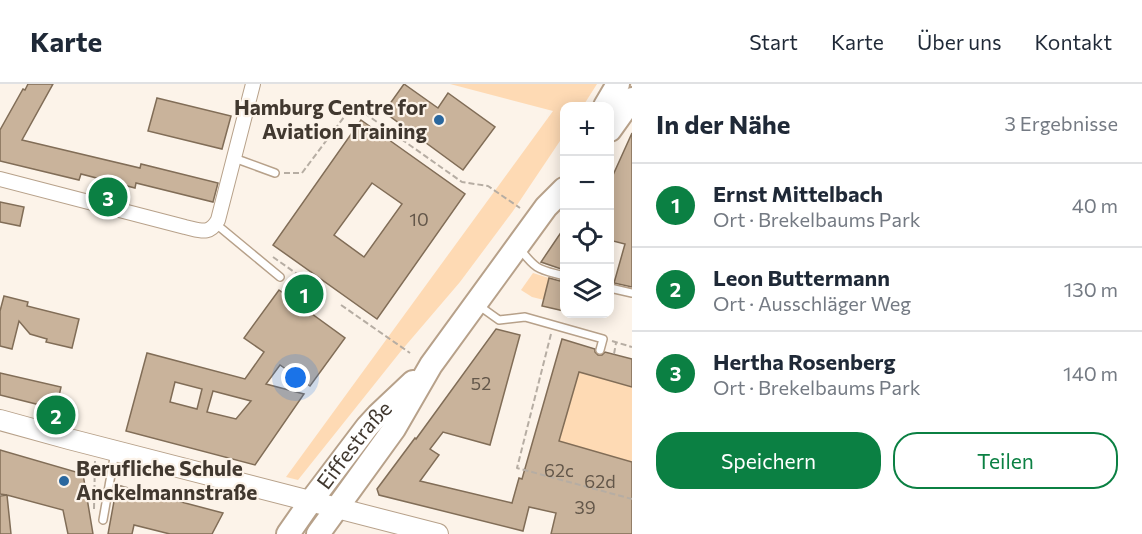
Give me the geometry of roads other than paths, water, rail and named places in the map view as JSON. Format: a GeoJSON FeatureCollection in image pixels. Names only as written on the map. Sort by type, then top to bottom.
{"type":"FeatureCollection","features":[{"type":"Feature","properties":{"kind":"main road"},"geometry":{"type":"LineString","coordinates":[[607,102],[618,84]]}},
{"type":"Feature","properties":{"kind":"main road"},"geometry":{"type":"LineString","coordinates":[[614,123],[632,99]]}},
{"type":"Feature","properties":{"kind":"main road","name":"Eiffestraße"},"geometry":{"type":"LineString","coordinates":[[318,534],[394,429],[431,365],[546,207],[560,179]]}},
{"type":"Feature","properties":{"kind":"main road","name":"Eiffestraße"},"geometry":{"type":"LineString","coordinates":[[546,207],[560,193]]}},
{"type":"Feature","properties":{"kind":"main road","name":"Eiffestraße"},"geometry":{"type":"LineString","coordinates":[[288,534],[310,501],[378,415],[431,365]]}},
{"type":"Feature","properties":{"kind":"street"},"geometry":{"type":"LineString","coordinates":[[0,179],[204,231],[213,228],[218,220],[253,84]]}},
{"type":"Feature","properties":{"kind":"street"},"geometry":{"type":"LineString","coordinates":[[0,420],[338,508],[391,525],[438,534]]}},
{"type":"Feature","properties":{"kind":"lane"},"geometry":{"type":"LineString","coordinates":[[234,158],[275,173]]}},
{"type":"Feature","properties":{"kind":"lane"},"geometry":{"type":"LineString","coordinates":[[216,224],[280,276]]}},
{"type":"Feature","properties":{"kind":"lane"},"geometry":{"type":"LineString","coordinates":[[518,246],[538,269],[560,275]]}},
{"type":"Feature","properties":{"kind":"lane"},"geometry":{"type":"LineString","coordinates":[[614,289],[632,293]]}},
{"type":"Feature","properties":{"kind":"lane"},"geometry":{"type":"LineString","coordinates":[[476,304],[499,320],[525,318],[603,339],[600,350]]}},
{"type":"Feature","properties":{"kind":"lane"},"geometry":{"type":"LineString","coordinates":[[103,520],[116,451]]}},
{"type":"Feature","properties":{"kind":"place","name":"Hamburg Centre for Aviation Training"},"geometry":{"type":"Point","coordinates":[439,120]}},
{"type":"Feature","properties":{"kind":"place","name":"Hertha Rosenberg"},"geometry":{"type":"Point","coordinates":[108,197]}},
{"type":"Feature","properties":{"kind":"place","name":"Ernst Mittelbach"},"geometry":{"type":"Point","coordinates":[304,294]}},
{"type":"Feature","properties":{"kind":"place","name":"Leon Buttermann"},"geometry":{"type":"Point","coordinates":[56,415]}},
{"type":"Feature","properties":{"kind":"place","name":"Berufliche Schule Anckelmannstraße"},"geometry":{"type":"Point","coordinates":[64,481]}}]}
